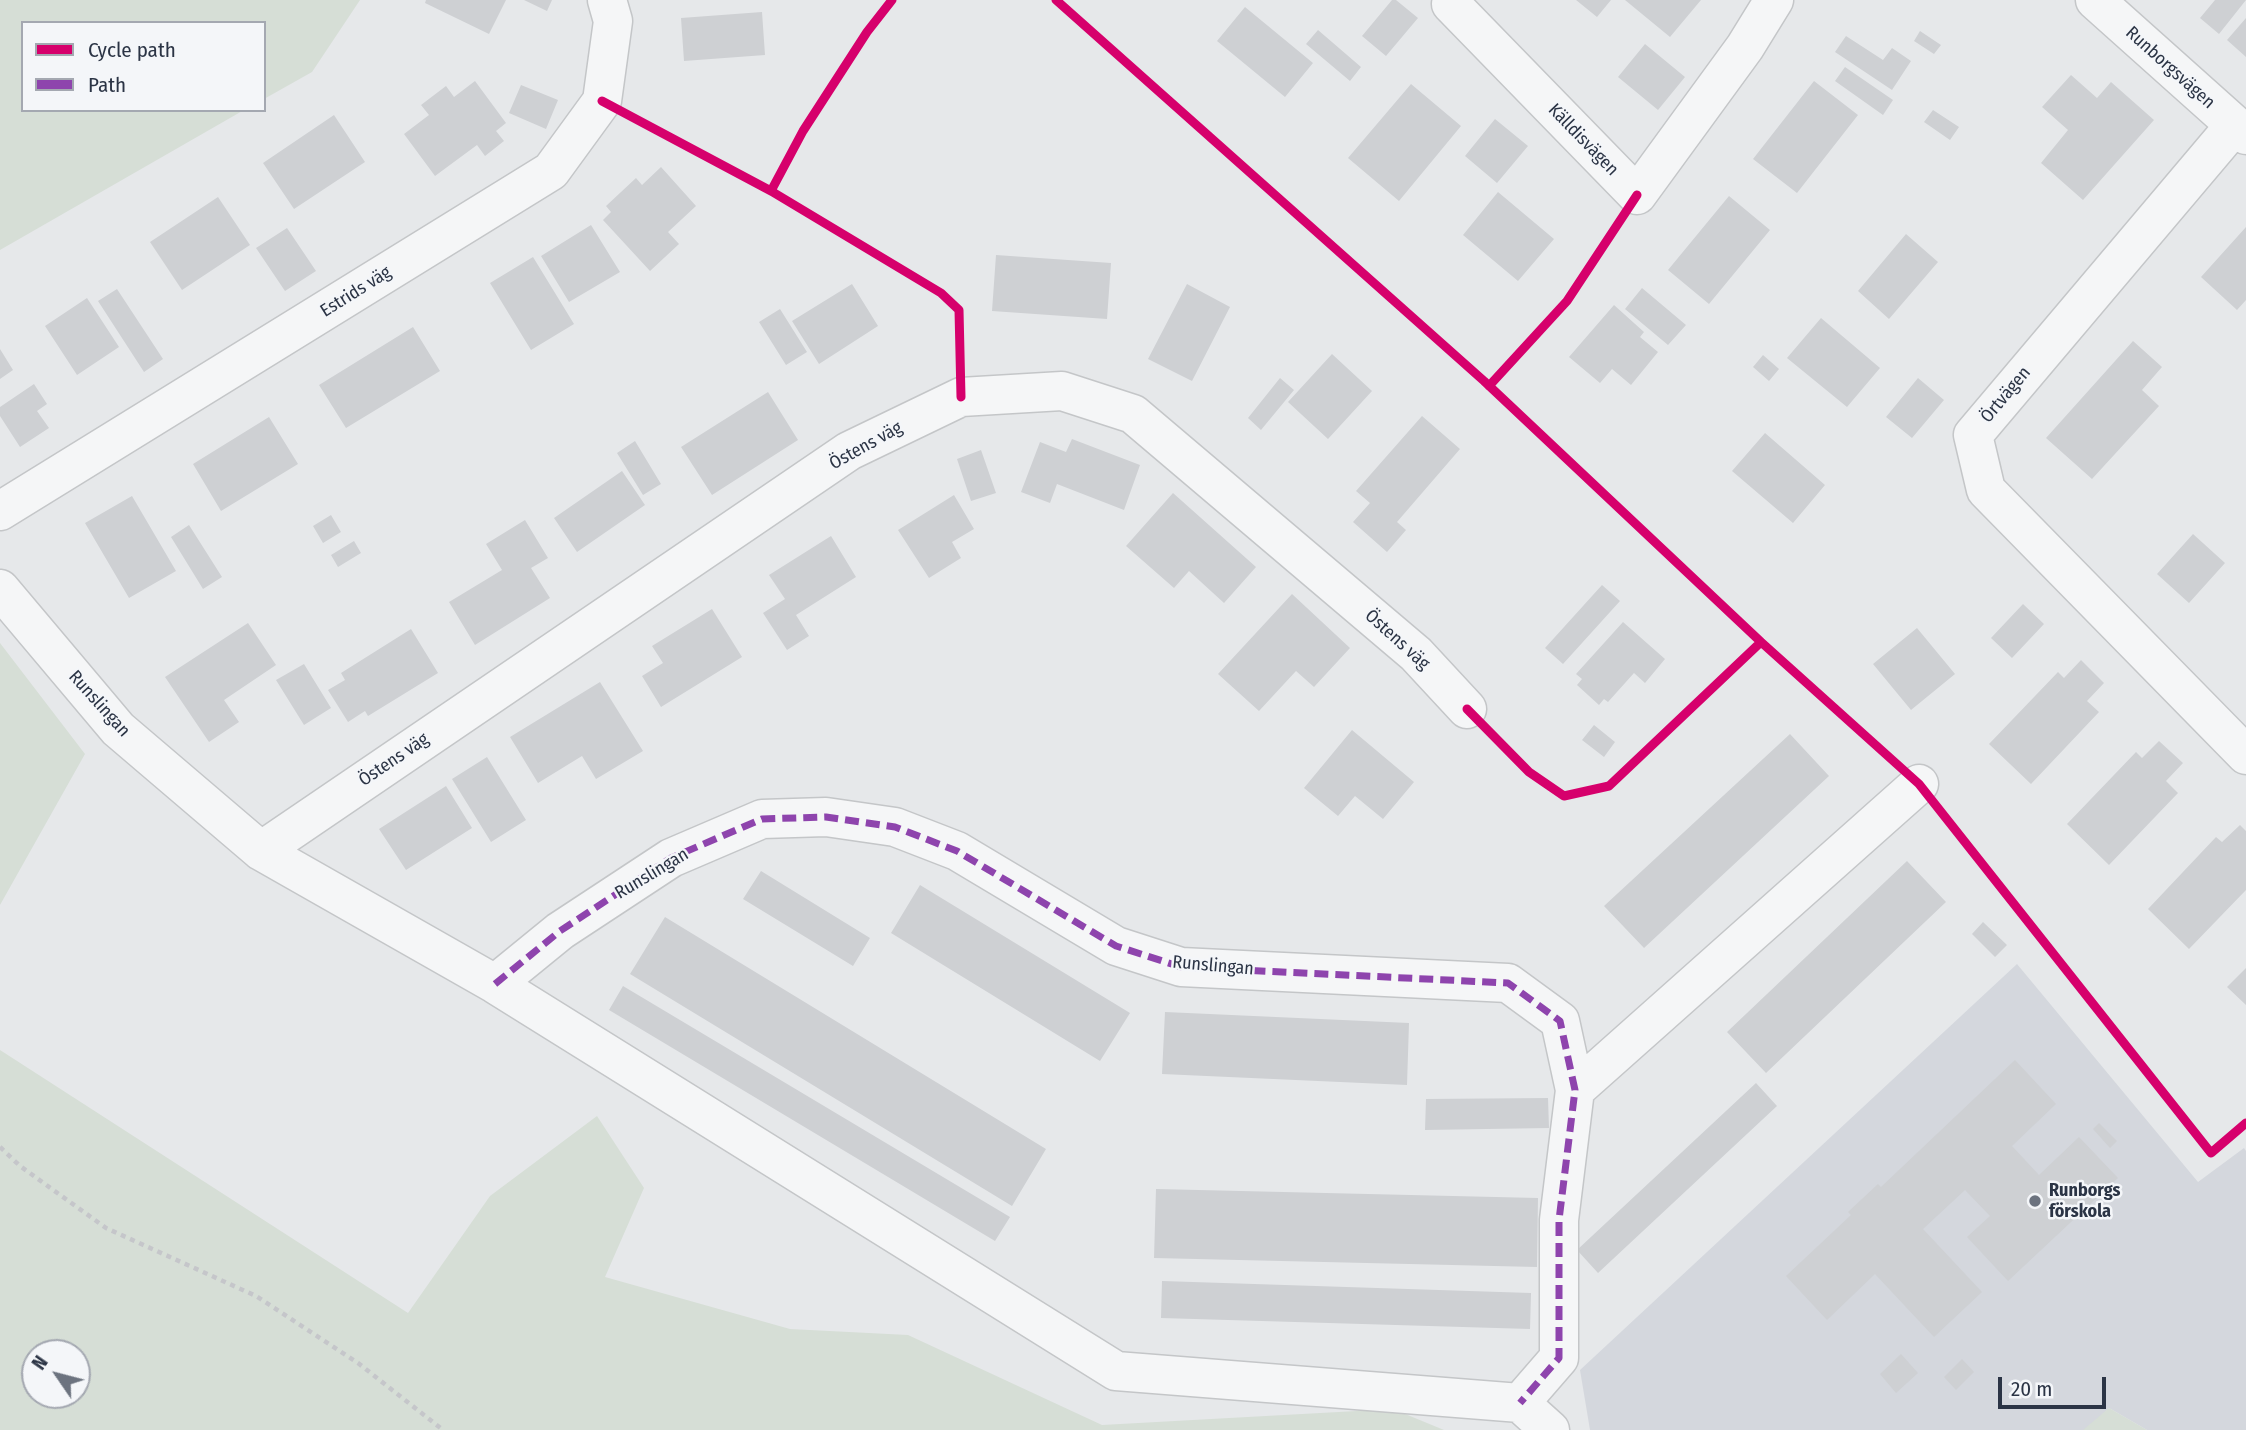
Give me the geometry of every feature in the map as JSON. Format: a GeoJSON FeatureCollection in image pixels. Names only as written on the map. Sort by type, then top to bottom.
{"type":"FeatureCollection","features":[{"type":"Feature","properties":{"kind":"street","name":"Estrids väg"},"geometry":{"type":"LineString","coordinates":[[0,512],[551,172],[602,101],[613,21],[607,0]]}},
{"type":"Feature","properties":{"kind":"street","name":"Källdisvägen"},"geometry":{"type":"LineString","coordinates":[[1451,4],[1637,195],[1745,47],[1774,0]]}},
{"type":"Feature","properties":{"kind":"street","name":"Runborgsvägen"},"geometry":{"type":"LineString","coordinates":[[2095,0],[2240,130]]}},
{"type":"Feature","properties":{"kind":"street","name":"Örtvägen"},"geometry":{"type":"LineString","coordinates":[[2240,130],[1972,435],[1986,490],[2246,755]]}},
{"type":"Feature","properties":{"kind":"street","name":"Östens väg"},"geometry":{"type":"LineString","coordinates":[[261,850],[849,451],[961,397],[1062,391],[1133,414],[1416,654],[1467,709]]}},
{"type":"Feature","properties":{"kind":"street","name":"Runslingan"},"geometry":{"type":"LineString","coordinates":[[0,589],[118,729],[261,850],[495,984],[1116,1371],[1520,1403],[1559,1357],[1559,1220],[1575,1090],[1560,1021],[1508,983],[1181,967],[1116,946],[957,851],[895,827],[826,817],[762,819],[671,858],[560,931],[495,984]]}},
{"type":"Feature","properties":{"kind":"street"},"geometry":{"type":"LineString","coordinates":[[1575,1090],[1919,784]]}},
{"type":"Feature","properties":{"kind":"street"},"geometry":{"type":"LineString","coordinates":[[1520,1403],[1550,1430]]}},
{"type":"Feature","properties":{"kind":"path"},"geometry":{"type":"LineString","coordinates":[[0,1147],[20,1166],[106,1228],[256,1296],[358,1363],[443,1430]]}},
{"type":"Feature","properties":{"kind":"shaded area"},"geometry":{"type":"Polygon","coordinates":[[[0,0],[360,0],[312,72],[266,98],[266,21],[21,21],[21,112],[241,112],[0,250],[0,0]]]}},
{"type":"Feature","properties":{"kind":"shaded area"},"geometry":{"type":"Polygon","coordinates":[[[0,643],[85,754],[0,905],[0,643]]]}},
{"type":"Feature","properties":{"kind":"shaded area"},"geometry":{"type":"Polygon","coordinates":[[[2017,964],[2198,1182],[2244,1148],[2246,1151],[2246,1430],[2147,1430],[2109,1408],[2088,1430],[1590,1430],[1580,1370],[2017,964]]]}},
{"type":"Feature","properties":{"kind":"shaded area"},"geometry":{"type":"Polygon","coordinates":[[[0,1050],[408,1313],[490,1196],[597,1116],[644,1188],[605,1277],[790,1329],[908,1335],[1102,1425],[1393,1409],[1444,1430],[0,1430],[0,1050]]]}},
{"type":"Feature","properties":{"kind":"shaded area"},"geometry":{"type":"Polygon","coordinates":[[[2109,1408],[2147,1430],[2083,1430],[2109,1408]]]}},
{"type":"Feature","properties":{"kind":"building"},"geometry":{"type":"Polygon","coordinates":[[[426,0],[506,0],[489,34],[425,3],[426,0]]]}},
{"type":"Feature","properties":{"kind":"building"},"geometry":{"type":"Polygon","coordinates":[[[524,0],[552,0],[547,11],[524,0]]]}},
{"type":"Feature","properties":{"kind":"building"},"geometry":{"type":"Polygon","coordinates":[[[1392,0],[1396,0],[1418,18],[1386,56],[1362,36],[1392,0]]]}},
{"type":"Feature","properties":{"kind":"building"},"geometry":{"type":"Polygon","coordinates":[[[1576,0],[1611,0],[1597,17],[1576,0]]]}},
{"type":"Feature","properties":{"kind":"building"},"geometry":{"type":"Polygon","coordinates":[[[1625,0],[1701,0],[1670,37],[1625,0]]]}},
{"type":"Feature","properties":{"kind":"building"},"geometry":{"type":"Polygon","coordinates":[[[2215,0],[2246,0],[2219,34],[2200,18],[2215,0]]]}},
{"type":"Feature","properties":{"kind":"building"},"geometry":{"type":"Polygon","coordinates":[[[1245,7],[1313,63],[1285,97],[1217,41],[1245,7]]]}},
{"type":"Feature","properties":{"kind":"building"},"geometry":{"type":"Polygon","coordinates":[[[762,12],[765,55],[684,61],[681,18],[762,12]]]}},
{"type":"Feature","properties":{"kind":"building"},"geometry":{"type":"Polygon","coordinates":[[[2246,18],[2246,57],[2227,40],[2246,18]]]}},
{"type":"Feature","properties":{"kind":"building"},"geometry":{"type":"Polygon","coordinates":[[[1318,30],[1361,67],[1350,81],[1306,44],[1318,30]]]}},
{"type":"Feature","properties":{"kind":"building"},"geometry":{"type":"Polygon","coordinates":[[[1920,31],[1941,45],[1934,54],[1914,41],[1920,31]]]}},
{"type":"Feature","properties":{"kind":"building"},"geometry":{"type":"Polygon","coordinates":[[[1846,36],[1883,60],[1892,48],[1911,61],[1892,90],[1835,52],[1846,36]]]}},
{"type":"Feature","properties":{"kind":"building"},"geometry":{"type":"Polygon","coordinates":[[[1645,44],[1685,77],[1658,110],[1618,77],[1645,44]]]}},
{"type":"Feature","properties":{"kind":"building"},"geometry":{"type":"Polygon","coordinates":[[[1845,67],[1893,100],[1883,115],[1835,81],[1845,67]]]}},
{"type":"Feature","properties":{"kind":"building"},"geometry":{"type":"Polygon","coordinates":[[[2071,75],[2097,98],[2111,82],[2154,120],[2083,200],[2041,163],[2068,130],[2042,107],[2071,75]]]}},
{"type":"Feature","properties":{"kind":"building"},"geometry":{"type":"Polygon","coordinates":[[[475,81],[506,123],[496,131],[504,141],[485,156],[477,145],[435,176],[404,134],[429,115],[421,105],[446,86],[454,97],[475,81]]]}},
{"type":"Feature","properties":{"kind":"building"},"geometry":{"type":"Polygon","coordinates":[[[1814,81],[1858,115],[1797,193],[1753,159],[1814,81]]]}},
{"type":"Feature","properties":{"kind":"building"},"geometry":{"type":"Polygon","coordinates":[[[1411,84],[1461,126],[1399,201],[1348,158],[1411,84]]]}},
{"type":"Feature","properties":{"kind":"building"},"geometry":{"type":"Polygon","coordinates":[[[521,85],[558,100],[546,129],[509,113],[521,85]]]}},
{"type":"Feature","properties":{"kind":"building"},"geometry":{"type":"Polygon","coordinates":[[[1933,110],[1959,127],[1950,140],[1924,122],[1933,110]]]}},
{"type":"Feature","properties":{"kind":"building"},"geometry":{"type":"Polygon","coordinates":[[[334,115],[365,162],[294,209],[263,163],[334,115]]]}},
{"type":"Feature","properties":{"kind":"building"},"geometry":{"type":"Polygon","coordinates":[[[1495,119],[1528,146],[1497,183],[1465,156],[1495,119]]]}},
{"type":"Feature","properties":{"kind":"building"},"geometry":{"type":"Polygon","coordinates":[[[661,167],[696,206],[668,232],[679,244],[650,271],[603,220],[611,212],[606,206],[636,178],[642,185],[661,167]]]}},
{"type":"Feature","properties":{"kind":"building"},"geometry":{"type":"Polygon","coordinates":[[[1498,192],[1554,239],[1518,281],[1463,235],[1498,192]]]}},
{"type":"Feature","properties":{"kind":"building"},"geometry":{"type":"Polygon","coordinates":[[[1729,196],[1770,230],[1709,304],[1668,270],[1729,196]]]}},
{"type":"Feature","properties":{"kind":"building"},"geometry":{"type":"Polygon","coordinates":[[[218,197],[250,245],[182,290],[150,242],[218,197]]]}},
{"type":"Feature","properties":{"kind":"building"},"geometry":{"type":"Polygon","coordinates":[[[591,225],[620,272],[569,302],[541,256],[591,225]]]}},
{"type":"Feature","properties":{"kind":"building"},"geometry":{"type":"Polygon","coordinates":[[[2246,227],[2246,300],[2237,310],[2201,277],[2246,227]]]}},
{"type":"Feature","properties":{"kind":"building"},"geometry":{"type":"Polygon","coordinates":[[[287,228],[316,271],[285,291],[256,248],[287,228]]]}},
{"type":"Feature","properties":{"kind":"building"},"geometry":{"type":"Polygon","coordinates":[[[1906,234],[1938,262],[1889,319],[1858,291],[1906,234]]]}},
{"type":"Feature","properties":{"kind":"building"},"geometry":{"type":"Polygon","coordinates":[[[996,255],[1111,263],[1107,319],[992,311],[996,255]]]}},
{"type":"Feature","properties":{"kind":"building"},"geometry":{"type":"Polygon","coordinates":[[[533,257],[574,324],[531,350],[490,283],[533,257]]]}},
{"type":"Feature","properties":{"kind":"building"},"geometry":{"type":"Polygon","coordinates":[[[852,284],[878,326],[819,364],[792,321],[852,284]]]}},
{"type":"Feature","properties":{"kind":"building"},"geometry":{"type":"Polygon","coordinates":[[[1187,284],[1230,307],[1192,381],[1148,359],[1187,284]]]}},
{"type":"Feature","properties":{"kind":"building"},"geometry":{"type":"Polygon","coordinates":[[[1642,288],[1686,325],[1668,345],[1625,309],[1642,288]]]}},
{"type":"Feature","properties":{"kind":"building"},"geometry":{"type":"Polygon","coordinates":[[[117,289],[163,359],[144,372],[98,301],[117,289]]]}},
{"type":"Feature","properties":{"kind":"building"},"geometry":{"type":"Polygon","coordinates":[[[87,298],[119,347],[77,375],[45,326],[87,298]]]}},
{"type":"Feature","properties":{"kind":"building"},"geometry":{"type":"Polygon","coordinates":[[[1614,305],[1644,332],[1640,337],[1658,352],[1631,385],[1612,369],[1600,383],[1569,357],[1614,305]]]}},
{"type":"Feature","properties":{"kind":"building"},"geometry":{"type":"Polygon","coordinates":[[[780,309],[807,352],[786,365],[759,322],[780,309]]]}},
{"type":"Feature","properties":{"kind":"building"},"geometry":{"type":"Polygon","coordinates":[[[1821,318],[1880,368],[1847,407],[1787,358],[1821,318]]]}},
{"type":"Feature","properties":{"kind":"building"},"geometry":{"type":"Polygon","coordinates":[[[413,327],[440,371],[346,428],[319,385],[413,327]]]}},
{"type":"Feature","properties":{"kind":"building"},"geometry":{"type":"Polygon","coordinates":[[[2133,341],[2162,367],[2142,390],[2159,406],[2092,479],[2046,438],[2133,341]]]}},
{"type":"Feature","properties":{"kind":"building"},"geometry":{"type":"Polygon","coordinates":[[[0,349],[13,370],[0,379],[0,349]]]}},
{"type":"Feature","properties":{"kind":"building"},"geometry":{"type":"Polygon","coordinates":[[[1332,354],[1372,391],[1328,439],[1288,402],[1332,354]]]}},
{"type":"Feature","properties":{"kind":"building"},"geometry":{"type":"Polygon","coordinates":[[[1763,355],[1779,369],[1769,381],[1753,367],[1763,355]]]}},
{"type":"Feature","properties":{"kind":"building"},"geometry":{"type":"Polygon","coordinates":[[[1280,378],[1294,390],[1261,430],[1248,418],[1280,378]]]}},
{"type":"Feature","properties":{"kind":"building"},"geometry":{"type":"Polygon","coordinates":[[[1918,378],[1944,400],[1912,438],[1886,417],[1918,378]]]}},
{"type":"Feature","properties":{"kind":"building"},"geometry":{"type":"Polygon","coordinates":[[[34,384],[47,404],[37,411],[49,428],[20,447],[0,416],[0,407],[34,384]]]}},
{"type":"Feature","properties":{"kind":"building"},"geometry":{"type":"Polygon","coordinates":[[[768,392],[798,440],[712,495],[681,447],[768,392]]]}},
{"type":"Feature","properties":{"kind":"building"},"geometry":{"type":"Polygon","coordinates":[[[1422,416],[1460,449],[1397,522],[1406,530],[1387,552],[1353,522],[1370,503],[1356,491],[1422,416]]]}},
{"type":"Feature","properties":{"kind":"building"},"geometry":{"type":"Polygon","coordinates":[[[269,417],[298,464],[221,511],[193,464],[269,417]]]}},
{"type":"Feature","properties":{"kind":"building"},"geometry":{"type":"Polygon","coordinates":[[[1765,433],[1825,485],[1793,523],[1732,471],[1765,433]]]}},
{"type":"Feature","properties":{"kind":"building"},"geometry":{"type":"Polygon","coordinates":[[[1072,439],[1140,465],[1124,510],[1057,484],[1050,503],[1021,492],[1040,442],[1066,452],[1072,439]]]}},
{"type":"Feature","properties":{"kind":"building"},"geometry":{"type":"Polygon","coordinates":[[[635,441],[661,484],[643,495],[617,453],[635,441]]]}},
{"type":"Feature","properties":{"kind":"building"},"geometry":{"type":"Polygon","coordinates":[[[981,450],[996,493],[971,501],[957,459],[981,450]]]}},
{"type":"Feature","properties":{"kind":"building"},"geometry":{"type":"Polygon","coordinates":[[[622,471],[645,505],[577,552],[554,518],[622,471]]]}},
{"type":"Feature","properties":{"kind":"building"},"geometry":{"type":"Polygon","coordinates":[[[1173,493],[1256,567],[1224,603],[1189,571],[1174,588],[1126,546],[1173,493]]]}},
{"type":"Feature","properties":{"kind":"building"},"geometry":{"type":"Polygon","coordinates":[[[954,495],[974,529],[952,542],[961,558],[929,578],[898,530],[954,495]]]}},
{"type":"Feature","properties":{"kind":"building"},"geometry":{"type":"Polygon","coordinates":[[[132,496],[176,571],[129,598],[85,523],[132,496]]]}},
{"type":"Feature","properties":{"kind":"building"},"geometry":{"type":"Polygon","coordinates":[[[331,515],[341,532],[323,543],[313,526],[331,515]]]}},
{"type":"Feature","properties":{"kind":"building"},"geometry":{"type":"Polygon","coordinates":[[[525,520],[548,558],[531,568],[550,598],[475,645],[449,602],[502,570],[486,544],[525,520]]]}},
{"type":"Feature","properties":{"kind":"building"},"geometry":{"type":"Polygon","coordinates":[[[189,525],[222,577],[203,589],[171,537],[189,525]]]}},
{"type":"Feature","properties":{"kind":"building"},"geometry":{"type":"Polygon","coordinates":[[[2193,534],[2225,563],[2189,603],[2157,574],[2193,534]]]}},
{"type":"Feature","properties":{"kind":"building"},"geometry":{"type":"Polygon","coordinates":[[[831,536],[856,577],[796,615],[809,636],[787,650],[763,613],[785,599],[769,575],[831,536]]]}},
{"type":"Feature","properties":{"kind":"building"},"geometry":{"type":"Polygon","coordinates":[[[354,541],[361,553],[338,567],[331,555],[354,541]]]}},
{"type":"Feature","properties":{"kind":"building"},"geometry":{"type":"Polygon","coordinates":[[[1602,585],[1620,601],[1563,664],[1545,648],[1602,585]]]}},
{"type":"Feature","properties":{"kind":"building"},"geometry":{"type":"Polygon","coordinates":[[[1292,594],[1350,648],[1314,687],[1296,671],[1259,711],[1218,674],[1292,594]]]}},
{"type":"Feature","properties":{"kind":"building"},"geometry":{"type":"Polygon","coordinates":[[[2023,604],[2044,624],[2012,658],[1991,638],[2023,604]]]}},
{"type":"Feature","properties":{"kind":"building"},"geometry":{"type":"Polygon","coordinates":[[[712,609],[742,657],[661,707],[642,676],[663,663],[652,646],[712,609]]]}},
{"type":"Feature","properties":{"kind":"building"},"geometry":{"type":"Polygon","coordinates":[[[1623,622],[1665,659],[1645,683],[1634,673],[1608,702],[1604,699],[1599,705],[1577,685],[1582,679],[1576,674],[1623,622]]]}},
{"type":"Feature","properties":{"kind":"building"},"geometry":{"type":"Polygon","coordinates":[[[248,623],[276,665],[224,700],[239,722],[209,742],[165,677],[248,623]]]}},
{"type":"Feature","properties":{"kind":"building"},"geometry":{"type":"Polygon","coordinates":[[[1917,628],[1955,674],[1911,710],[1873,664],[1917,628]]]}},
{"type":"Feature","properties":{"kind":"building"},"geometry":{"type":"Polygon","coordinates":[[[411,629],[438,673],[368,716],[365,711],[348,722],[328,690],[345,680],[341,673],[411,629]]]}},
{"type":"Feature","properties":{"kind":"building"},"geometry":{"type":"Polygon","coordinates":[[[2081,660],[2104,683],[2087,701],[2099,712],[2031,784],[1989,744],[2058,672],[2064,678],[2081,660]]]}},
{"type":"Feature","properties":{"kind":"building"},"geometry":{"type":"Polygon","coordinates":[[[304,664],[331,708],[304,725],[276,680],[304,664]]]}},
{"type":"Feature","properties":{"kind":"building"},"geometry":{"type":"Polygon","coordinates":[[[600,682],[643,751],[596,779],[582,756],[538,783],[510,737],[600,682]]]}},
{"type":"Feature","properties":{"kind":"building"},"geometry":{"type":"Polygon","coordinates":[[[1594,725],[1615,742],[1604,757],[1582,740],[1594,725]]]}},
{"type":"Feature","properties":{"kind":"building"},"geometry":{"type":"Polygon","coordinates":[[[1352,730],[1414,782],[1383,819],[1355,796],[1338,816],[1304,788],[1352,730]]]}},
{"type":"Feature","properties":{"kind":"building"},"geometry":{"type":"Polygon","coordinates":[[[1790,734],[1829,776],[1644,948],[1604,906],[1790,734]]]}},
{"type":"Feature","properties":{"kind":"building"},"geometry":{"type":"Polygon","coordinates":[[[2159,741],[2183,763],[2166,781],[2178,793],[2109,865],[2067,824],[2136,752],[2142,758],[2159,741]]]}},
{"type":"Feature","properties":{"kind":"building"},"geometry":{"type":"Polygon","coordinates":[[[487,757],[526,820],[491,842],[452,779],[487,757]]]}},
{"type":"Feature","properties":{"kind":"building"},"geometry":{"type":"Polygon","coordinates":[[[446,786],[472,828],[406,870],[379,829],[446,786]]]}},
{"type":"Feature","properties":{"kind":"building"},"geometry":{"type":"Polygon","coordinates":[[[2240,825],[2246,831],[2246,890],[2189,949],[2148,909],[2216,837],[2222,842],[2240,825]]]}},
{"type":"Feature","properties":{"kind":"building"},"geometry":{"type":"Polygon","coordinates":[[[1907,861],[1946,902],[1766,1073],[1727,1032],[1907,861]]]}},
{"type":"Feature","properties":{"kind":"building"},"geometry":{"type":"Polygon","coordinates":[[[761,871],[870,938],[853,966],[743,899],[761,871]]]}},
{"type":"Feature","properties":{"kind":"building"},"geometry":{"type":"Polygon","coordinates":[[[920,885],[1130,1013],[1100,1061],[891,933],[920,885]]]}},
{"type":"Feature","properties":{"kind":"building"},"geometry":{"type":"Polygon","coordinates":[[[665,917],[1046,1149],[1012,1206],[630,974],[665,917]]]}},
{"type":"Feature","properties":{"kind":"building"},"geometry":{"type":"Polygon","coordinates":[[[1983,922],[2007,945],[1995,957],[1972,934],[1983,922]]]}},
{"type":"Feature","properties":{"kind":"building"},"geometry":{"type":"Polygon","coordinates":[[[2246,968],[2246,1005],[2227,987],[2246,968]]]}},
{"type":"Feature","properties":{"kind":"building"},"geometry":{"type":"Polygon","coordinates":[[[623,986],[1010,1217],[995,1241],[609,1010],[623,986]]]}},
{"type":"Feature","properties":{"kind":"building"},"geometry":{"type":"Polygon","coordinates":[[[1165,1012],[1409,1023],[1407,1085],[1162,1074],[1165,1012]]]}},
{"type":"Feature","properties":{"kind":"building","name":"Runborgs förskola"},"geometry":{"type":"Polygon","coordinates":[[[2015,1060],[2056,1104],[2012,1146],[2039,1175],[2079,1137],[2118,1178],[2008,1281],[1967,1237],[1990,1216],[1965,1190],[1923,1229],[1982,1292],[1934,1337],[1875,1274],[1827,1320],[1786,1276],[1851,1215],[1848,1212],[1878,1184],[1881,1187],[2015,1060]]]}},
{"type":"Feature","properties":{"kind":"building"},"geometry":{"type":"Polygon","coordinates":[[[1756,1083],[1777,1106],[1598,1273],[1577,1250],[1756,1083]]]}},
{"type":"Feature","properties":{"kind":"building"},"geometry":{"type":"Polygon","coordinates":[[[1548,1098],[1549,1128],[1425,1130],[1426,1099],[1548,1098]]]}},
{"type":"Feature","properties":{"kind":"building"},"geometry":{"type":"Polygon","coordinates":[[[2099,1123],[2117,1141],[2110,1148],[2093,1129],[2099,1123]]]}},
{"type":"Feature","properties":{"kind":"building"},"geometry":{"type":"Polygon","coordinates":[[[1156,1189],[1538,1198],[1537,1267],[1154,1258],[1156,1189]]]}},
{"type":"Feature","properties":{"kind":"building"},"geometry":{"type":"Polygon","coordinates":[[[1162,1281],[1531,1293],[1530,1329],[1161,1318],[1162,1281]]]}},
{"type":"Feature","properties":{"kind":"building"},"geometry":{"type":"Polygon","coordinates":[[[1901,1354],[1918,1373],[1896,1393],[1880,1374],[1901,1354]]]}},
{"type":"Feature","properties":{"kind":"building"},"geometry":{"type":"Polygon","coordinates":[[[1962,1359],[1974,1372],[1956,1390],[1944,1377],[1962,1359]]]}},
{"type":"Feature","properties":{"kind":"marked path"},"geometry":{"type":"LineString","coordinates":[[495,984],[560,931],[671,858],[762,819],[826,817],[895,827],[957,851],[1116,946],[1181,967],[1508,983],[1560,1021],[1575,1090],[1559,1220],[1559,1358],[1520,1403]]}},
{"type":"Feature","properties":{"kind":"cycle path"},"geometry":{"type":"LineString","coordinates":[[771,191],[803,131],[867,32],[892,0]]}},
{"type":"Feature","properties":{"kind":"cycle path"},"geometry":{"type":"LineString","coordinates":[[1056,0],[1484,381],[1761,642],[1919,784],[2211,1153],[2246,1123]]}},
{"type":"Feature","properties":{"kind":"cycle path"},"geometry":{"type":"LineString","coordinates":[[602,101],[771,191],[941,293],[959,310],[961,397]]}},
{"type":"Feature","properties":{"kind":"cycle path"},"geometry":{"type":"LineString","coordinates":[[1489,386],[1567,301],[1637,195]]}},
{"type":"Feature","properties":{"kind":"cycle path"},"geometry":{"type":"LineString","coordinates":[[1467,709],[1529,772],[1564,796],[1609,786],[1761,642]]}},
{"type":"Feature","properties":{"kind":"place","name":"Runborgs förskola"},"geometry":{"type":"Point","coordinates":[2035,1201]}}]}
